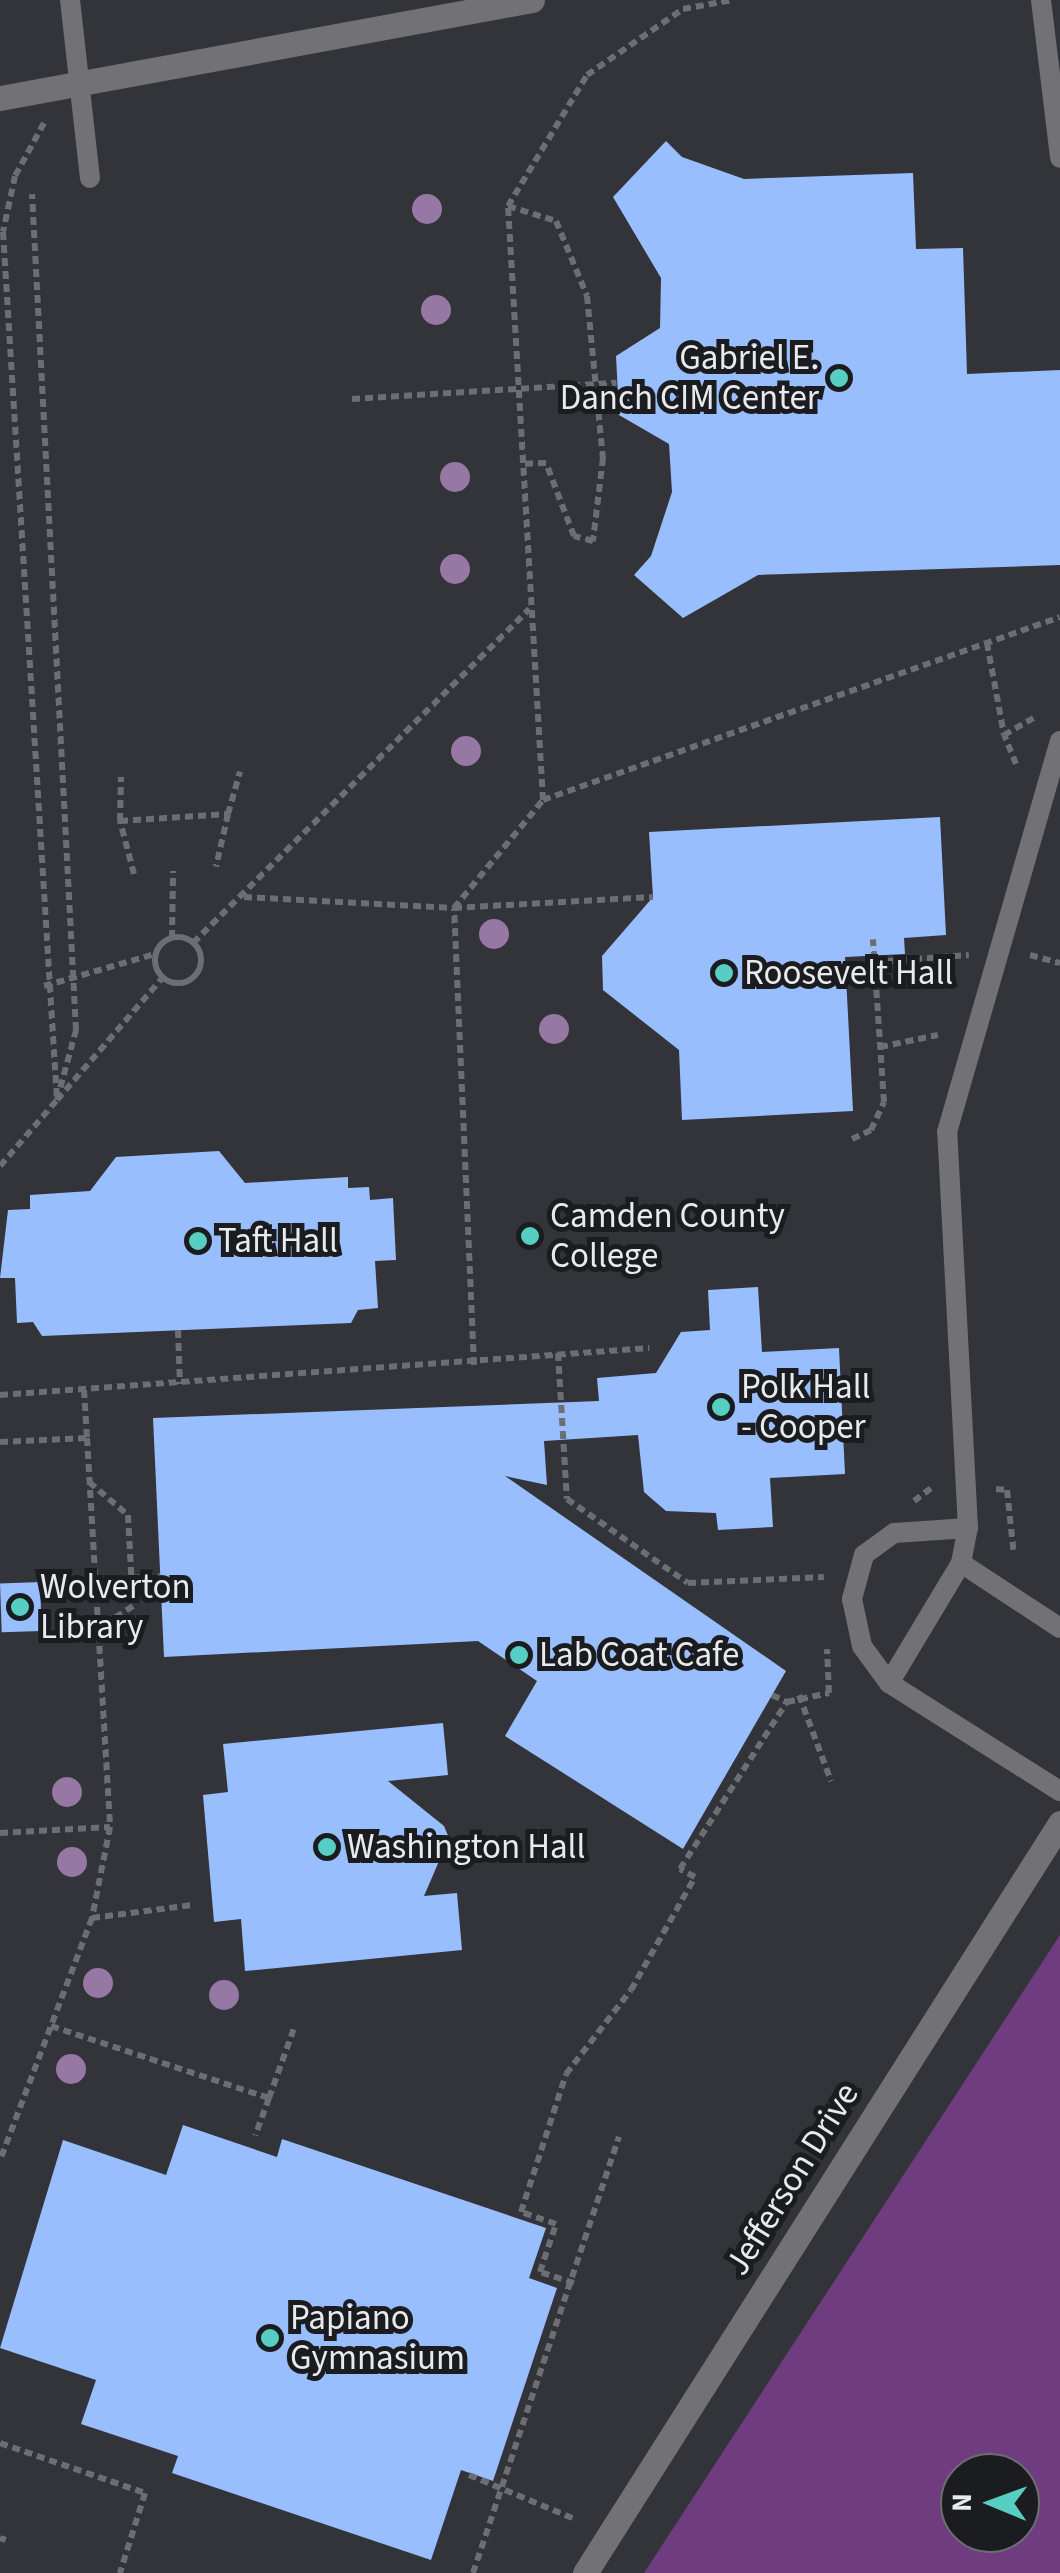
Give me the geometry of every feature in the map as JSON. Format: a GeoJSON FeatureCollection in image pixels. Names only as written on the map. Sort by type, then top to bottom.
{"type":"FeatureCollection","features":[{"type":"Feature","properties":{"kind":"street"},"geometry":{"type":"LineString","coordinates":[[0,98],[532,0]]}},
{"type":"Feature","properties":{"kind":"street","name":"Jefferson Drive"},"geometry":{"type":"LineString","coordinates":[[586,2573],[1060,1822]]}},
{"type":"Feature","properties":{"kind":"lane"},"geometry":{"type":"LineString","coordinates":[[70,0],[83,83],[90,178]]}},
{"type":"Feature","properties":{"kind":"lane"},"geometry":{"type":"LineString","coordinates":[[1041,0],[1060,158]]}},
{"type":"Feature","properties":{"kind":"lane"},"geometry":{"type":"LineString","coordinates":[[889,1684],[962,1562],[968,1528],[947,1132],[1060,741]]}},
{"type":"Feature","properties":{"kind":"lane"},"geometry":{"type":"LineString","coordinates":[[968,1528],[894,1534],[855,1573],[855,1624],[889,1684],[1060,1791]]}},
{"type":"Feature","properties":{"kind":"lane"},"geometry":{"type":"LineString","coordinates":[[962,1562],[1060,1628]]}},
{"type":"Feature","properties":{"kind":"path"},"geometry":{"type":"LineString","coordinates":[[682,0],[683,9]]}},
{"type":"Feature","properties":{"kind":"path"},"geometry":{"type":"LineString","coordinates":[[543,800],[508,206],[588,75],[683,9],[732,0]]}},
{"type":"Feature","properties":{"kind":"path"},"geometry":{"type":"LineString","coordinates":[[57,1100],[44,986],[3,232],[15,176],[42,124],[83,83]]}},
{"type":"Feature","properties":{"kind":"path"},"geometry":{"type":"LineString","coordinates":[[32,194],[68,980],[76,1030],[57,1100]]}},
{"type":"Feature","properties":{"kind":"path"},"geometry":{"type":"LineString","coordinates":[[508,206],[556,221],[587,296],[601,384],[593,540],[575,538],[546,463],[523,464]]}},
{"type":"Feature","properties":{"kind":"path"},"geometry":{"type":"LineString","coordinates":[[352,399],[618,383]]}},
{"type":"Feature","properties":{"kind":"path"},"geometry":{"type":"LineString","coordinates":[[193,943],[530,608]]}},
{"type":"Feature","properties":{"kind":"path"},"geometry":{"type":"LineString","coordinates":[[474,1365],[454,908],[543,800],[1060,617]]}},
{"type":"Feature","properties":{"kind":"path"},"geometry":{"type":"LineString","coordinates":[[987,643],[1004,735],[1017,760],[1012,778]]}},
{"type":"Feature","properties":{"kind":"path"},"geometry":{"type":"LineString","coordinates":[[1004,735],[1046,712]]}},
{"type":"Feature","properties":{"kind":"path"},"geometry":{"type":"LineString","coordinates":[[216,867],[240,772]]}},
{"type":"Feature","properties":{"kind":"path"},"geometry":{"type":"LineString","coordinates":[[121,777],[120,821],[134,874]]}},
{"type":"Feature","properties":{"kind":"path"},"geometry":{"type":"LineString","coordinates":[[120,821],[228,814]]}},
{"type":"Feature","properties":{"kind":"path"},"geometry":{"type":"LineString","coordinates":[[44,986],[156,954],[172,938],[173,871]]}},
{"type":"Feature","properties":{"kind":"path"},"geometry":{"type":"LineString","coordinates":[[244,896],[454,908],[652,897]]}},
{"type":"Feature","properties":{"kind":"path"},"geometry":{"type":"LineString","coordinates":[[172,938],[193,943]]}},
{"type":"Feature","properties":{"kind":"path"},"geometry":{"type":"LineString","coordinates":[[956,973],[966,938]]}},
{"type":"Feature","properties":{"kind":"path"},"geometry":{"type":"LineString","coordinates":[[852,1139],[882,1112],[873,939]]}},
{"type":"Feature","properties":{"kind":"path"},"geometry":{"type":"LineString","coordinates":[[0,1166],[163,977],[193,977],[201,960],[193,943]]}},
{"type":"Feature","properties":{"kind":"path"},"geometry":{"type":"LineString","coordinates":[[156,954],[163,977]]}},
{"type":"Feature","properties":{"kind":"path"},"geometry":{"type":"LineString","coordinates":[[880,1047],[936,1042],[941,1025]]}},
{"type":"Feature","properties":{"kind":"path"},"geometry":{"type":"LineString","coordinates":[[178,1330],[180,1384]]}},
{"type":"Feature","properties":{"kind":"path"},"geometry":{"type":"LineString","coordinates":[[0,1395],[474,1365],[649,1348]]}},
{"type":"Feature","properties":{"kind":"path"},"geometry":{"type":"LineString","coordinates":[[558,1354],[567,1499],[688,1583],[824,1578]]}},
{"type":"Feature","properties":{"kind":"path"},"geometry":{"type":"LineString","coordinates":[[0,2160],[92,1918],[110,1827],[84,1390]]}},
{"type":"Feature","properties":{"kind":"path"},"geometry":{"type":"LineString","coordinates":[[0,1442],[87,1438]]}},
{"type":"Feature","properties":{"kind":"path"},"geometry":{"type":"LineString","coordinates":[[89,1482],[128,1514],[132,1578],[133,1606],[98,1629]]}},
{"type":"Feature","properties":{"kind":"path"},"geometry":{"type":"LineString","coordinates":[[904,1505],[924,1486],[1007,1490],[1011,1553],[1027,1564]]}},
{"type":"Feature","properties":{"kind":"path"},"geometry":{"type":"LineString","coordinates":[[824,1597],[828,1563]]}},
{"type":"Feature","properties":{"kind":"path"},"geometry":{"type":"LineString","coordinates":[[132,1578],[160,1576]]}},
{"type":"Feature","properties":{"kind":"path"},"geometry":{"type":"LineString","coordinates":[[574,2283],[540,2272],[556,2224],[521,2212],[566,2074],[631,1990],[695,1876],[680,1869],[787,1702],[798,1695],[829,1693],[826,1636]]}},
{"type":"Feature","properties":{"kind":"path"},"geometry":{"type":"LineString","coordinates":[[772,1695],[787,1702]]}},
{"type":"Feature","properties":{"kind":"path"},"geometry":{"type":"LineString","coordinates":[[798,1695],[831,1781]]}},
{"type":"Feature","properties":{"kind":"path"},"geometry":{"type":"LineString","coordinates":[[0,1833],[110,1827]]}},
{"type":"Feature","properties":{"kind":"path"},"geometry":{"type":"LineString","coordinates":[[92,1918],[192,1904]]}},
{"type":"Feature","properties":{"kind":"path"},"geometry":{"type":"LineString","coordinates":[[51,2026],[268,2098]]}},
{"type":"Feature","properties":{"kind":"path"},"geometry":{"type":"LineString","coordinates":[[255,2136],[294,2028]]}},
{"type":"Feature","properties":{"kind":"path"},"geometry":{"type":"LineString","coordinates":[[473,2573],[574,2283],[619,2138]]}},
{"type":"Feature","properties":{"kind":"path"},"geometry":{"type":"LineString","coordinates":[[0,2443],[145,2493],[120,2573]]}},
{"type":"Feature","properties":{"kind":"path"},"geometry":{"type":"LineString","coordinates":[[469,2475],[583,2522]]}},
{"type":"Feature","properties":{"kind":"shaded area"},"geometry":{"type":"Polygon","coordinates":[[[1060,1935],[1060,2573],[644,2573],[1060,1935]]]}},
{"type":"Feature","properties":{"kind":"building","name":"Gabriel E. Danch CIM Center"},"geometry":{"type":"Polygon","coordinates":[[[666,141],[682,157],[744,179],[913,173],[916,249],[963,248],[967,374],[1060,370],[1060,565],[758,575],[683,618],[634,575],[651,556],[672,492],[669,444],[619,415],[616,356],[660,328],[661,278],[613,197],[666,141]]]}},
{"type":"Feature","properties":{"kind":"building","name":"Roosevelt Hall"},"geometry":{"type":"Polygon","coordinates":[[[940,817],[946,935],[904,938],[905,954],[845,957],[853,1111],[682,1120],[679,1050],[603,990],[602,956],[653,897],[649,832],[940,817]]]}},
{"type":"Feature","properties":{"kind":"building","name":"Taft Hall"},"geometry":{"type":"Polygon","coordinates":[[[219,1151],[245,1183],[348,1177],[348,1188],[369,1187],[370,1200],[393,1198],[396,1260],[375,1261],[378,1308],[358,1310],[351,1323],[42,1336],[33,1322],[17,1323],[15,1278],[0,1278],[8,1210],[30,1209],[30,1195],[90,1191],[116,1157],[219,1151]]]}},
{"type":"Feature","properties":{"kind":"building"},"geometry":{"type":"Polygon","coordinates":[[[758,1287],[762,1352],[839,1348],[845,1474],[770,1478],[773,1527],[718,1530],[716,1513],[666,1511],[644,1492],[638,1435],[544,1441],[547,1485],[505,1476],[786,1671],[683,1849],[505,1736],[537,1681],[478,1641],[164,1657],[153,1418],[599,1401],[597,1378],[656,1373],[681,1332],[710,1330],[708,1290],[758,1287]]]}},
{"type":"Feature","properties":{"kind":"building"},"geometry":{"type":"Polygon","coordinates":[[[40,1582],[42,1631],[2,1632],[0,1583],[40,1582]]]}},
{"type":"Feature","properties":{"kind":"building","name":"Washington Hall"},"geometry":{"type":"Polygon","coordinates":[[[443,1723],[448,1775],[388,1781],[444,1826],[449,1838],[424,1896],[457,1893],[462,1950],[245,1971],[241,1919],[214,1922],[203,1795],[228,1792],[223,1744],[443,1723]]]}},
{"type":"Feature","properties":{"kind":"building","name":"Papiano Gymnasium"},"geometry":{"type":"Polygon","coordinates":[[[183,2125],[277,2157],[282,2139],[546,2228],[529,2278],[557,2288],[493,2481],[461,2470],[431,2560],[172,2473],[178,2456],[81,2424],[96,2380],[0,2348],[63,2140],[166,2175],[183,2125]]]}},
{"type":"Feature","properties":{"kind":"place","name":"Gabriel E. Danch CIM Center"},"geometry":{"type":"Point","coordinates":[839,378]}},
{"type":"Feature","properties":{"kind":"place","name":"Roosevelt Hall"},"geometry":{"type":"Point","coordinates":[724,973]}},
{"type":"Feature","properties":{"kind":"place","name":"Camden County College"},"geometry":{"type":"Point","coordinates":[530,1236]}},
{"type":"Feature","properties":{"kind":"place","name":"Taft Hall"},"geometry":{"type":"Point","coordinates":[198,1241]}},
{"type":"Feature","properties":{"kind":"place","name":"Polk Hall - Cooper"},"geometry":{"type":"Point","coordinates":[721,1407]}},
{"type":"Feature","properties":{"kind":"place","name":"Wolverton Library"},"geometry":{"type":"Point","coordinates":[20,1607]}},
{"type":"Feature","properties":{"kind":"place","name":"Lab Coat Cafe"},"geometry":{"type":"Point","coordinates":[519,1655]}},
{"type":"Feature","properties":{"kind":"place","name":"Washington Hall"},"geometry":{"type":"Point","coordinates":[327,1847]}},
{"type":"Feature","properties":{"kind":"place","name":"Papiano Gymnasium"},"geometry":{"type":"Point","coordinates":[270,2338]}}]}
